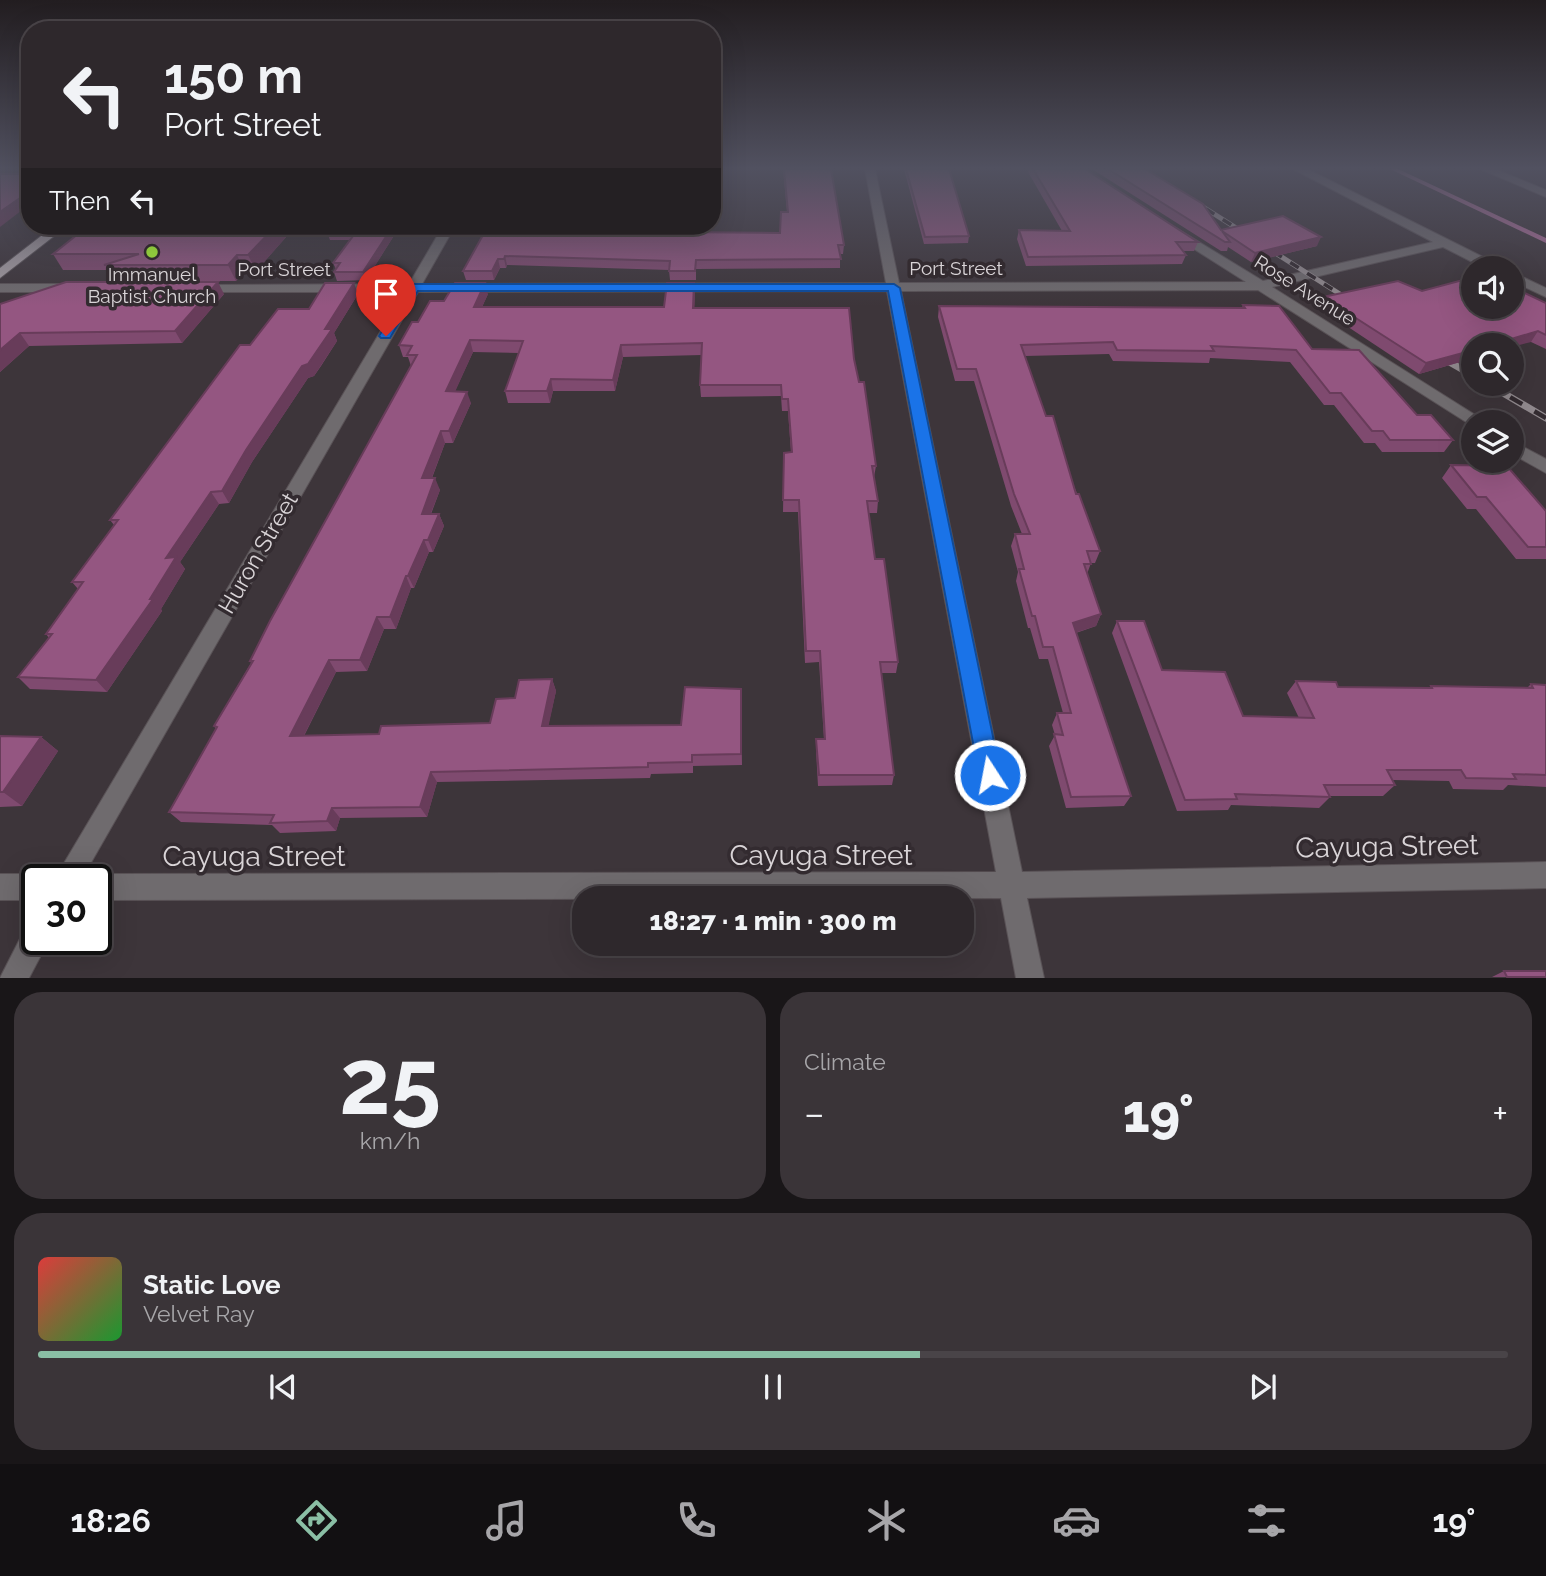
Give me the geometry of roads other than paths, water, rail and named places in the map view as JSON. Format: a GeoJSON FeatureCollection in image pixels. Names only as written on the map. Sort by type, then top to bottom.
{"type":"FeatureCollection","features":[{"type":"Feature","properties":{"kind":"main road"},"geometry":{"type":"LineString","coordinates":[[0,274],[50,235]]}},
{"type":"Feature","properties":{"kind":"street"},"geometry":{"type":"LineString","coordinates":[[879,215],[1030,978]]}},
{"type":"Feature","properties":{"kind":"street"},"geometry":{"type":"LineString","coordinates":[[1389,215],[1470,256]]}},
{"type":"Feature","properties":{"kind":"street","name":"Rose Avenue"},"geometry":{"type":"LineString","coordinates":[[1170,228],[1461,414]]}},
{"type":"Feature","properties":{"kind":"street","name":"Huron Street"},"geometry":{"type":"LineString","coordinates":[[76,864],[444,235]]}},
{"type":"Feature","properties":{"kind":"street","name":"Port Street"},"geometry":{"type":"LineString","coordinates":[[179,288],[1260,286],[1445,243]]}},
{"type":"Feature","properties":{"kind":"street"},"geometry":{"type":"LineString","coordinates":[[1524,282],[1546,293]]}},
{"type":"Feature","properties":{"kind":"street"},"geometry":{"type":"LineString","coordinates":[[0,288],[83,288]]}},
{"type":"Feature","properties":{"kind":"street"},"geometry":{"type":"LineString","coordinates":[[1524,453],[1546,467]]}},
{"type":"Feature","properties":{"kind":"street","name":"Cayuga Street"},"geometry":{"type":"LineString","coordinates":[[112,887],[1013,886],[1546,875]]}},
{"type":"Feature","properties":{"kind":"street"},"geometry":{"type":"LineString","coordinates":[[0,887],[21,887]]}},
{"type":"Feature","properties":{"kind":"street"},"geometry":{"type":"LineString","coordinates":[[13,978],[26,955]]}},
{"type":"Feature","properties":{"kind":"waterway"},"geometry":{"type":"LineString","coordinates":[[1490,215],[1546,241]]}},
{"type":"Feature","properties":{"kind":"railway"},"geometry":{"type":"LineString","coordinates":[[1215,215],[1354,303]]}},
{"type":"Feature","properties":{"kind":"railway"},"geometry":{"type":"LineString","coordinates":[[1437,355],[1461,369]]}},
{"type":"Feature","properties":{"kind":"railway"},"geometry":{"type":"LineString","coordinates":[[1508,396],[1546,418]]}},
{"type":"Feature","properties":{"kind":"place","name":"Immanuel Baptist Church"},"geometry":{"type":"Point","coordinates":[152,252]}}]}
